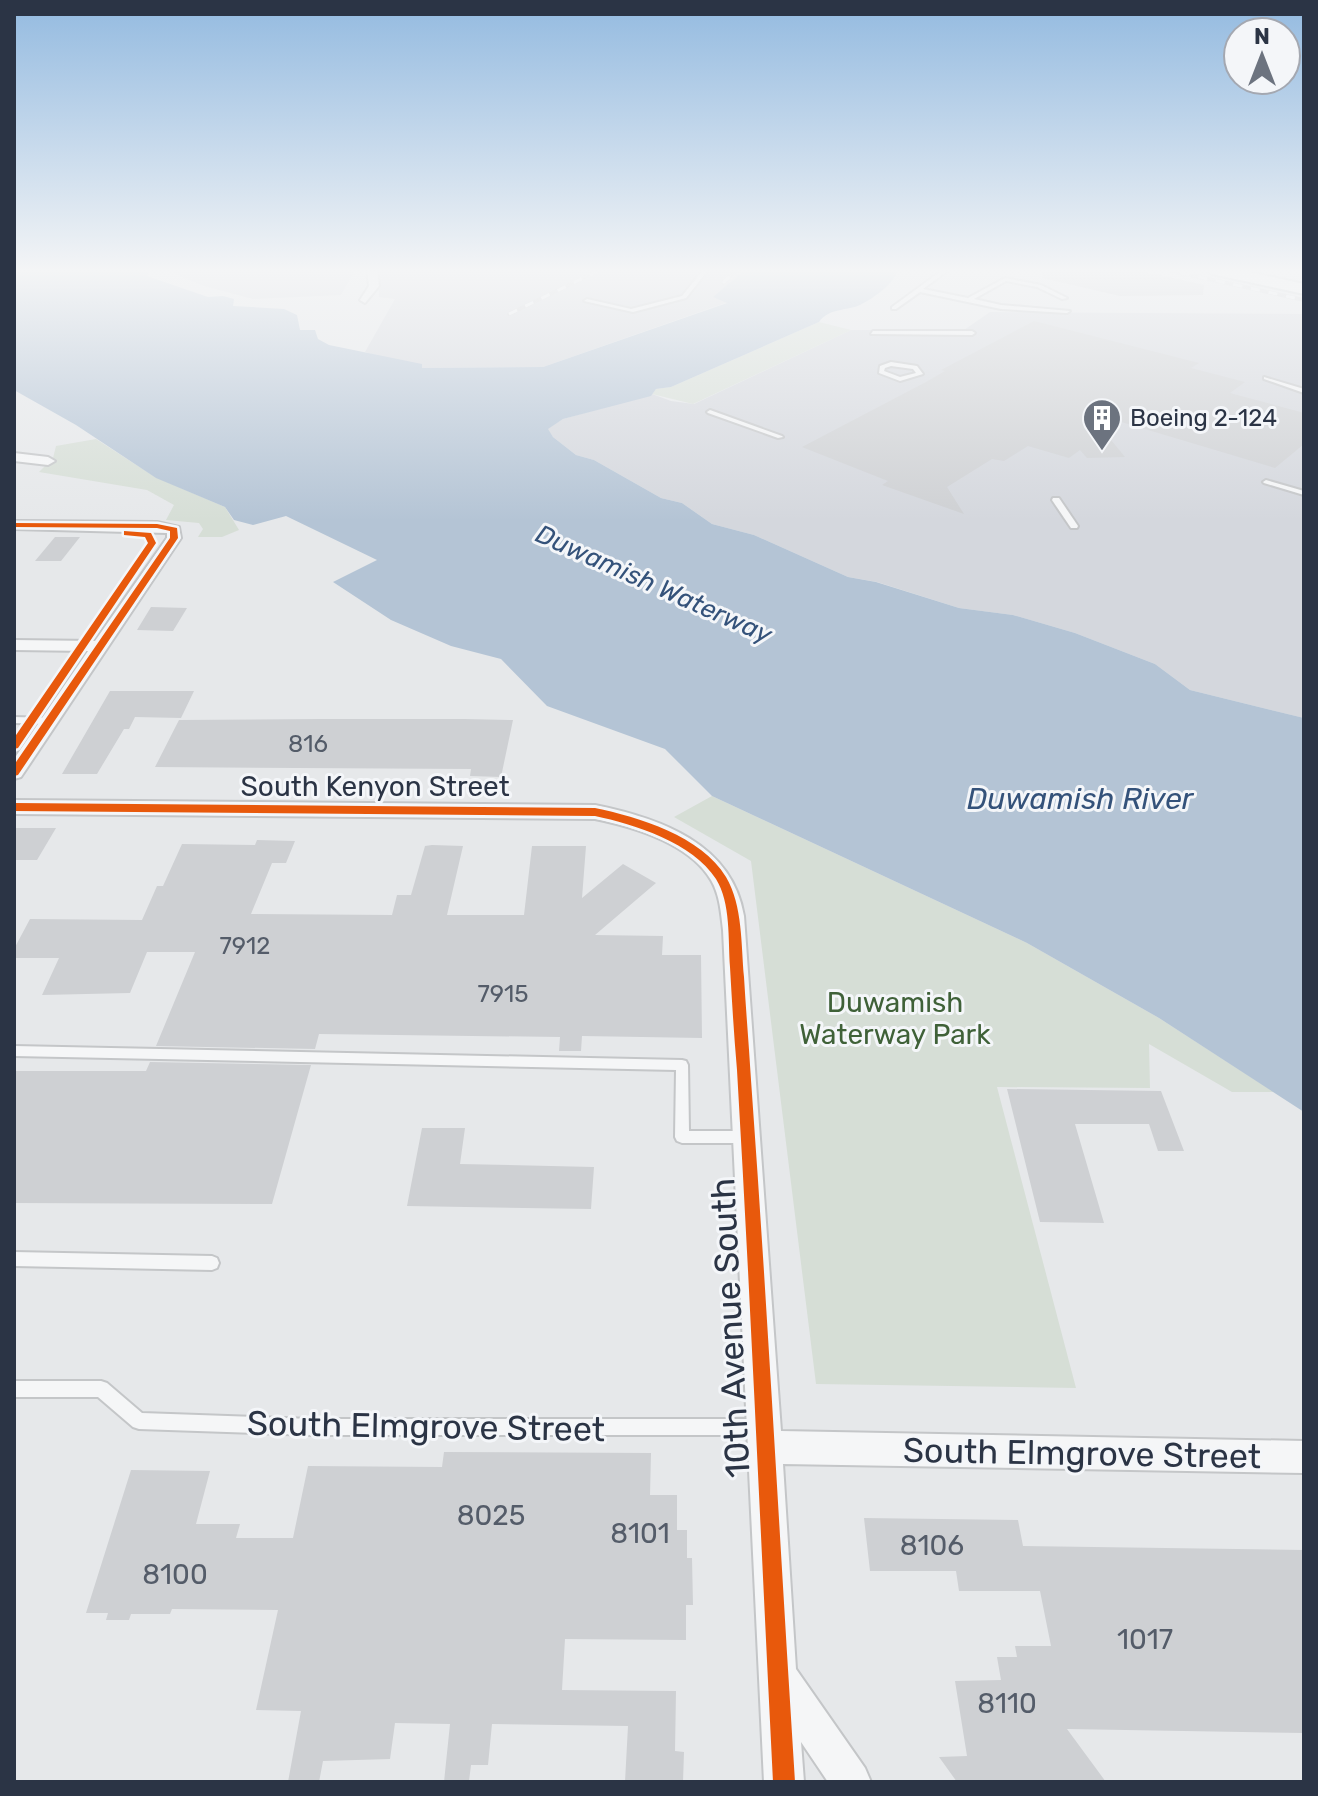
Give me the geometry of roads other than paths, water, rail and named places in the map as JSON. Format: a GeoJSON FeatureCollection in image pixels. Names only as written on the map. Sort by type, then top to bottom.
{"type":"FeatureCollection","features":[{"type":"Feature","properties":{"kind":"street"},"geometry":{"type":"LineString","coordinates":[[14,457],[48,461]]}},
{"type":"Feature","properties":{"kind":"street"},"geometry":{"type":"LineString","coordinates":[[14,525],[157,526],[174,530],[174,538],[14,773]]}},
{"type":"Feature","properties":{"kind":"street"},"geometry":{"type":"LineString","coordinates":[[14,645],[101,646]]}},
{"type":"Feature","properties":{"kind":"street","name":"South Kenyon Street"},"geometry":{"type":"LineString","coordinates":[[14,807],[595,812],[636,821],[686,847],[718,874]]}},
{"type":"Feature","properties":{"kind":"street","name":"10th Avenue South"},"geometry":{"type":"LineString","coordinates":[[718,874],[732,903],[784,1782]]}},
{"type":"Feature","properties":{"kind":"street","name":"South Elmgrove Street"},"geometry":{"type":"LineString","coordinates":[[763,1437],[1304,1457]]}},
{"type":"Feature","properties":{"kind":"street"},"geometry":{"type":"LineString","coordinates":[[779,1675],[851,1782]]}},
{"type":"Feature","properties":{"kind":"lane"},"geometry":{"type":"LineString","coordinates":[[891,364],[910,365],[921,372],[917,376],[894,378],[883,374],[880,369],[891,364]]}},
{"type":"Feature","properties":{"kind":"lane"},"geometry":{"type":"LineString","coordinates":[[1266,378],[1304,391]]}},
{"type":"Feature","properties":{"kind":"lane"},"geometry":{"type":"LineString","coordinates":[[710,412],[780,437]]}},
{"type":"Feature","properties":{"kind":"lane"},"geometry":{"type":"LineString","coordinates":[[1266,482],[1304,493]]}},
{"type":"Feature","properties":{"kind":"lane"},"geometry":{"type":"LineString","coordinates":[[1056,500],[1074,526]]}},
{"type":"Feature","properties":{"kind":"lane"},"geometry":{"type":"LineString","coordinates":[[14,720],[50,721]]}},
{"type":"Feature","properties":{"kind":"lane"},"geometry":{"type":"LineString","coordinates":[[14,1051],[682,1065],[682,1137],[748,1137]]}},
{"type":"Feature","properties":{"kind":"lane"},"geometry":{"type":"LineString","coordinates":[[14,1259],[212,1263]]}},
{"type":"Feature","properties":{"kind":"lane","name":"South Elmgrove Street"},"geometry":{"type":"LineString","coordinates":[[14,1389],[101,1389],[139,1421],[763,1437]]}},
{"type":"Feature","properties":{"kind":"water","name":"Duwamish River"},"geometry":{"type":"Polygon","coordinates":[[[14,353],[367,353],[422,364],[422,368],[543,367],[584,353],[749,353],[671,387],[656,389],[651,396],[563,419],[548,429],[553,437],[576,455],[594,460],[661,498],[682,503],[712,524],[754,535],[848,577],[876,582],[959,608],[1013,615],[1075,633],[1155,664],[1190,690],[1304,718],[1304,1112],[1159,1018],[1027,943],[712,796],[665,749],[547,706],[501,659],[451,646],[391,620],[333,582],[377,560],[286,516],[253,525],[234,520],[225,507],[156,478],[76,425],[14,390],[14,353]]]}},
{"type":"Feature","properties":{"kind":"place","name":"Boeing 2-124"},"geometry":{"type":"Point","coordinates":[1102,452]}},
{"type":"Feature","properties":{"kind":"water label","name":"Duwamish Waterway"},"geometry":{"type":"Point","coordinates":[654,584]}},
{"type":"Feature","properties":{"kind":"park label","name":"Duwamish Waterway Park"},"geometry":{"type":"Point","coordinates":[895,1018]}}]}
